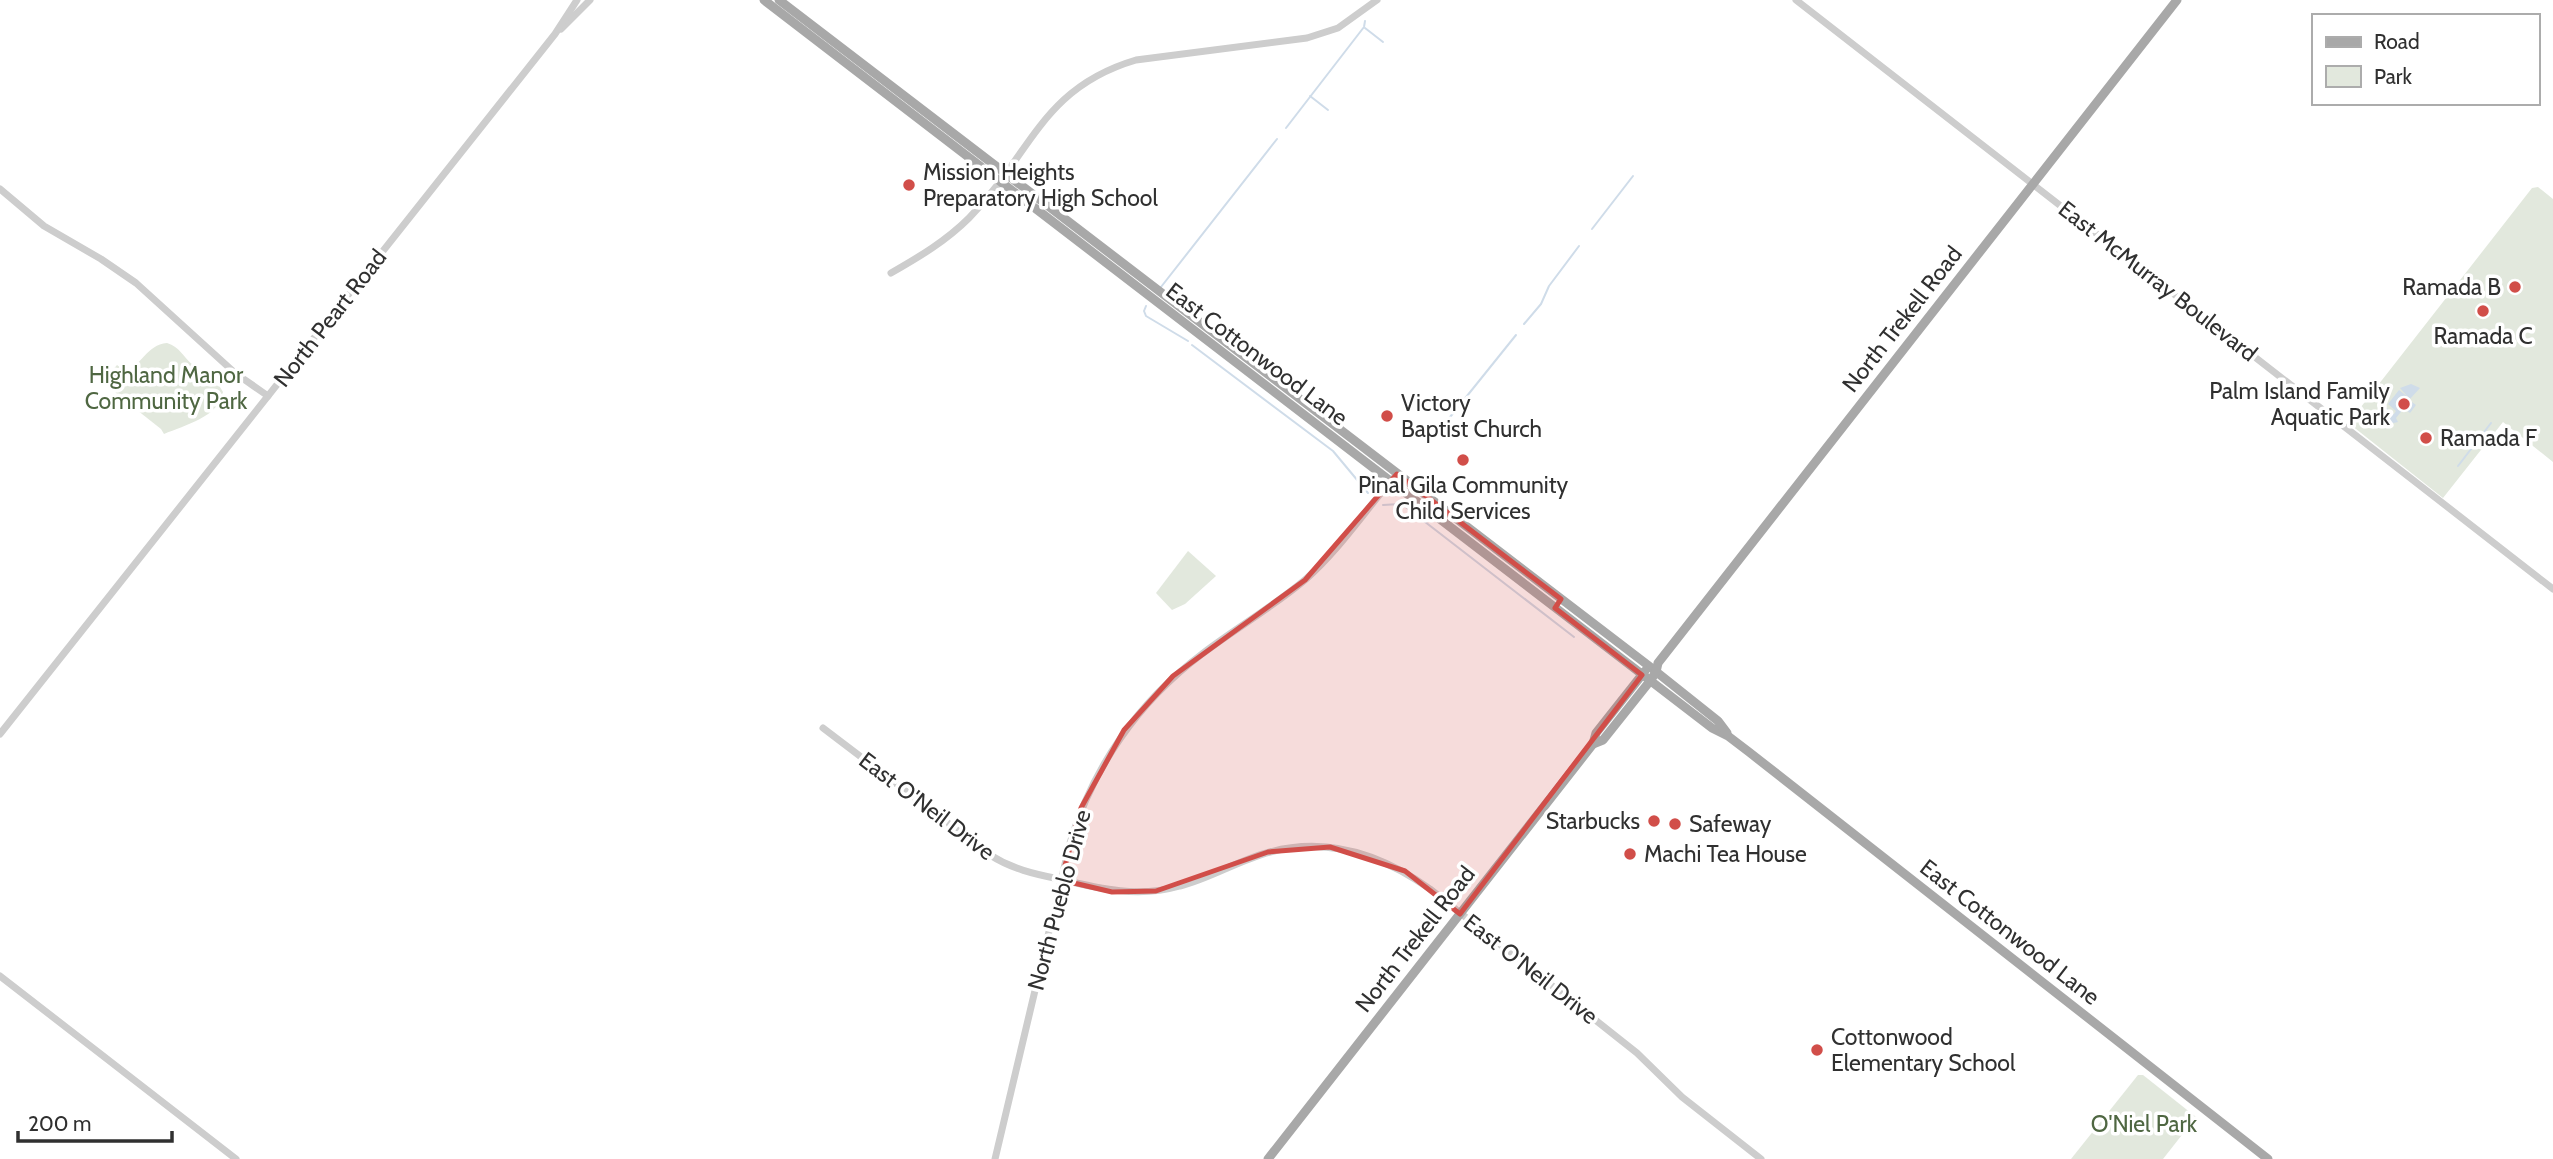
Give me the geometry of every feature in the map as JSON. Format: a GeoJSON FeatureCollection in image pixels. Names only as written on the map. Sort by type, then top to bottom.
{"type":"FeatureCollection","features":[{"type":"Feature","properties":{"kind":"main road","name":"East Cottonwood Lane"},"geometry":{"type":"LineString","coordinates":[[764,0],[1001,177],[1394,478],[1555,608],[1712,728],[1728,736],[2268,1159]]}},
{"type":"Feature","properties":{"kind":"main road","name":"East Cottonwood Lane"},"geometry":{"type":"LineString","coordinates":[[779,0],[1001,177]]}},
{"type":"Feature","properties":{"kind":"main road","name":"North Trekell Road"},"geometry":{"type":"LineString","coordinates":[[1268,1159],[1593,744],[1603,740],[1654,667],[2177,0]]}},
{"type":"Feature","properties":{"kind":"main road","name":"East Cottonwood Lane"},"geometry":{"type":"LineString","coordinates":[[1394,478],[1654,667],[1717,721],[1728,736]]}},
{"type":"Feature","properties":{"kind":"main road"},"geometry":{"type":"LineString","coordinates":[[1555,608],[1561,599]]}},
{"type":"Feature","properties":{"kind":"street","name":"North Peart Road"},"geometry":{"type":"LineString","coordinates":[[0,734],[555,34],[577,0]]}},
{"type":"Feature","properties":{"kind":"street","name":"North Peart Road"},"geometry":{"type":"LineString","coordinates":[[555,34],[590,0]]}},
{"type":"Feature","properties":{"kind":"street"},"geometry":{"type":"LineString","coordinates":[[891,273],[936,247],[970,217],[1055,107],[1088,79],[1111,67],[1136,60],[1307,38],[1338,28],[1377,0]]}},
{"type":"Feature","properties":{"kind":"street","name":"East McMurray Boulevard"},"geometry":{"type":"LineString","coordinates":[[1796,0],[2553,589]]}},
{"type":"Feature","properties":{"kind":"street"},"geometry":{"type":"LineString","coordinates":[[0,190],[44,226],[136,283],[235,373],[268,396]]}},
{"type":"Feature","properties":{"kind":"street","name":"North Pueblo Drive"},"geometry":{"type":"LineString","coordinates":[[995,1159],[1061,880],[1081,807],[1124,730],[1173,676],[1305,580],[1347,537],[1394,478]]}},
{"type":"Feature","properties":{"kind":"street","name":"East O'Neil Drive"},"geometry":{"type":"LineString","coordinates":[[823,728],[990,855],[1005,865],[1022,871],[1112,892],[1156,891],[1193,882],[1268,852],[1307,846],[1331,847],[1380,859],[1405,871],[1637,1053],[1682,1097],[1761,1159]]}},
{"type":"Feature","properties":{"kind":"street"},"geometry":{"type":"LineString","coordinates":[[0,976],[236,1159]]}},
{"type":"Feature","properties":{"kind":"highlighted area"},"geometry":{"type":"Polygon","coordinates":[[[1397,474],[1561,599],[1555,608],[1642,675],[1460,914],[1405,871],[1330,847],[1268,852],[1156,891],[1112,892],[1061,880],[1081,808],[1124,730],[1173,676],[1305,580],[1397,474]]]}},
{"type":"Feature","properties":{"kind":"green space"},"geometry":{"type":"Polygon","coordinates":[[[2538,187],[2553,199],[2553,462],[2503,422],[2443,498],[2351,425],[2350,421],[2532,188],[2538,187]]]}},
{"type":"Feature","properties":{"kind":"green space","name":"Highland Manor Community Park"},"geometry":{"type":"Polygon","coordinates":[[[167,343],[214,380],[223,392],[220,401],[208,414],[164,434],[104,380],[117,365],[125,371],[154,347],[167,343]]]}},
{"type":"Feature","properties":{"kind":"green space"},"geometry":{"type":"Polygon","coordinates":[[[1188,551],[1216,576],[1185,604],[1172,610],[1156,593],[1188,551]]]}},
{"type":"Feature","properties":{"kind":"green space","name":"O'Niel Park"},"geometry":{"type":"Polygon","coordinates":[[[2138,1075],[2143,1075],[2196,1117],[2163,1159],[2071,1159],[2138,1075]]]}},
{"type":"Feature","properties":{"kind":"water"},"geometry":{"type":"Polygon","coordinates":[[[2411,384],[2420,388],[2409,400],[2416,405],[2410,413],[2404,408],[2396,418],[2398,422],[2389,424],[2382,421],[2378,412],[2381,404],[2388,409],[2388,414],[2394,414],[2396,411],[2388,404],[2399,390],[2408,397],[2400,388],[2411,384]]]}},
{"type":"Feature","properties":{"kind":"waterway"},"geometry":{"type":"LineString","coordinates":[[1286,128],[1364,27],[1365,21]]}},
{"type":"Feature","properties":{"kind":"waterway"},"geometry":{"type":"LineString","coordinates":[[1365,28],[1383,42]]}},
{"type":"Feature","properties":{"kind":"waterway"},"geometry":{"type":"LineString","coordinates":[[1310,96],[1328,110]]}},
{"type":"Feature","properties":{"kind":"waterway"},"geometry":{"type":"LineString","coordinates":[[1161,287],[1277,139]]}},
{"type":"Feature","properties":{"kind":"waterway"},"geometry":{"type":"LineString","coordinates":[[1592,229],[1633,176]]}},
{"type":"Feature","properties":{"kind":"waterway"},"geometry":{"type":"LineString","coordinates":[[1524,324],[1541,304],[1549,286],[1579,246]]}},
{"type":"Feature","properties":{"kind":"waterway"},"geometry":{"type":"LineString","coordinates":[[1146,306],[1146,316],[1188,341]]}},
{"type":"Feature","properties":{"kind":"waterway"},"geometry":{"type":"LineString","coordinates":[[1434,437],[1516,335]]}},
{"type":"Feature","properties":{"kind":"waterway"},"geometry":{"type":"LineString","coordinates":[[1192,345],[1333,451],[1368,493]]}},
{"type":"Feature","properties":{"kind":"waterway"},"geometry":{"type":"LineString","coordinates":[[2458,466],[2491,423]]}},
{"type":"Feature","properties":{"kind":"waterway"},"geometry":{"type":"LineString","coordinates":[[1383,505],[1400,504],[1407,508],[1574,637]]}},
{"type":"Feature","properties":{"kind":"place","name":"Mission Heights Preparatory High School"},"geometry":{"type":"Point","coordinates":[909,185]}},
{"type":"Feature","properties":{"kind":"place","name":"Ramada B"},"geometry":{"type":"Point","coordinates":[2515,287]}},
{"type":"Feature","properties":{"kind":"place","name":"Ramada C"},"geometry":{"type":"Point","coordinates":[2483,311]}},
{"type":"Feature","properties":{"kind":"place","name":"Palm Island Family Aquatic Park"},"geometry":{"type":"Point","coordinates":[2404,404]}},
{"type":"Feature","properties":{"kind":"place","name":"Victory Baptist Church"},"geometry":{"type":"Point","coordinates":[1387,416]}},
{"type":"Feature","properties":{"kind":"place","name":"Ramada F"},"geometry":{"type":"Point","coordinates":[2426,438]}},
{"type":"Feature","properties":{"kind":"place","name":"Pinal Gila Community Child Services"},"geometry":{"type":"Point","coordinates":[1463,460]}},
{"type":"Feature","properties":{"kind":"place","name":"Starbucks"},"geometry":{"type":"Point","coordinates":[1654,821]}},
{"type":"Feature","properties":{"kind":"place","name":"Safeway"},"geometry":{"type":"Point","coordinates":[1675,824]}},
{"type":"Feature","properties":{"kind":"place","name":"Machi Tea House"},"geometry":{"type":"Point","coordinates":[1630,854]}},
{"type":"Feature","properties":{"kind":"place","name":"Cottonwood Elementary School"},"geometry":{"type":"Point","coordinates":[1817,1050]}}]}
